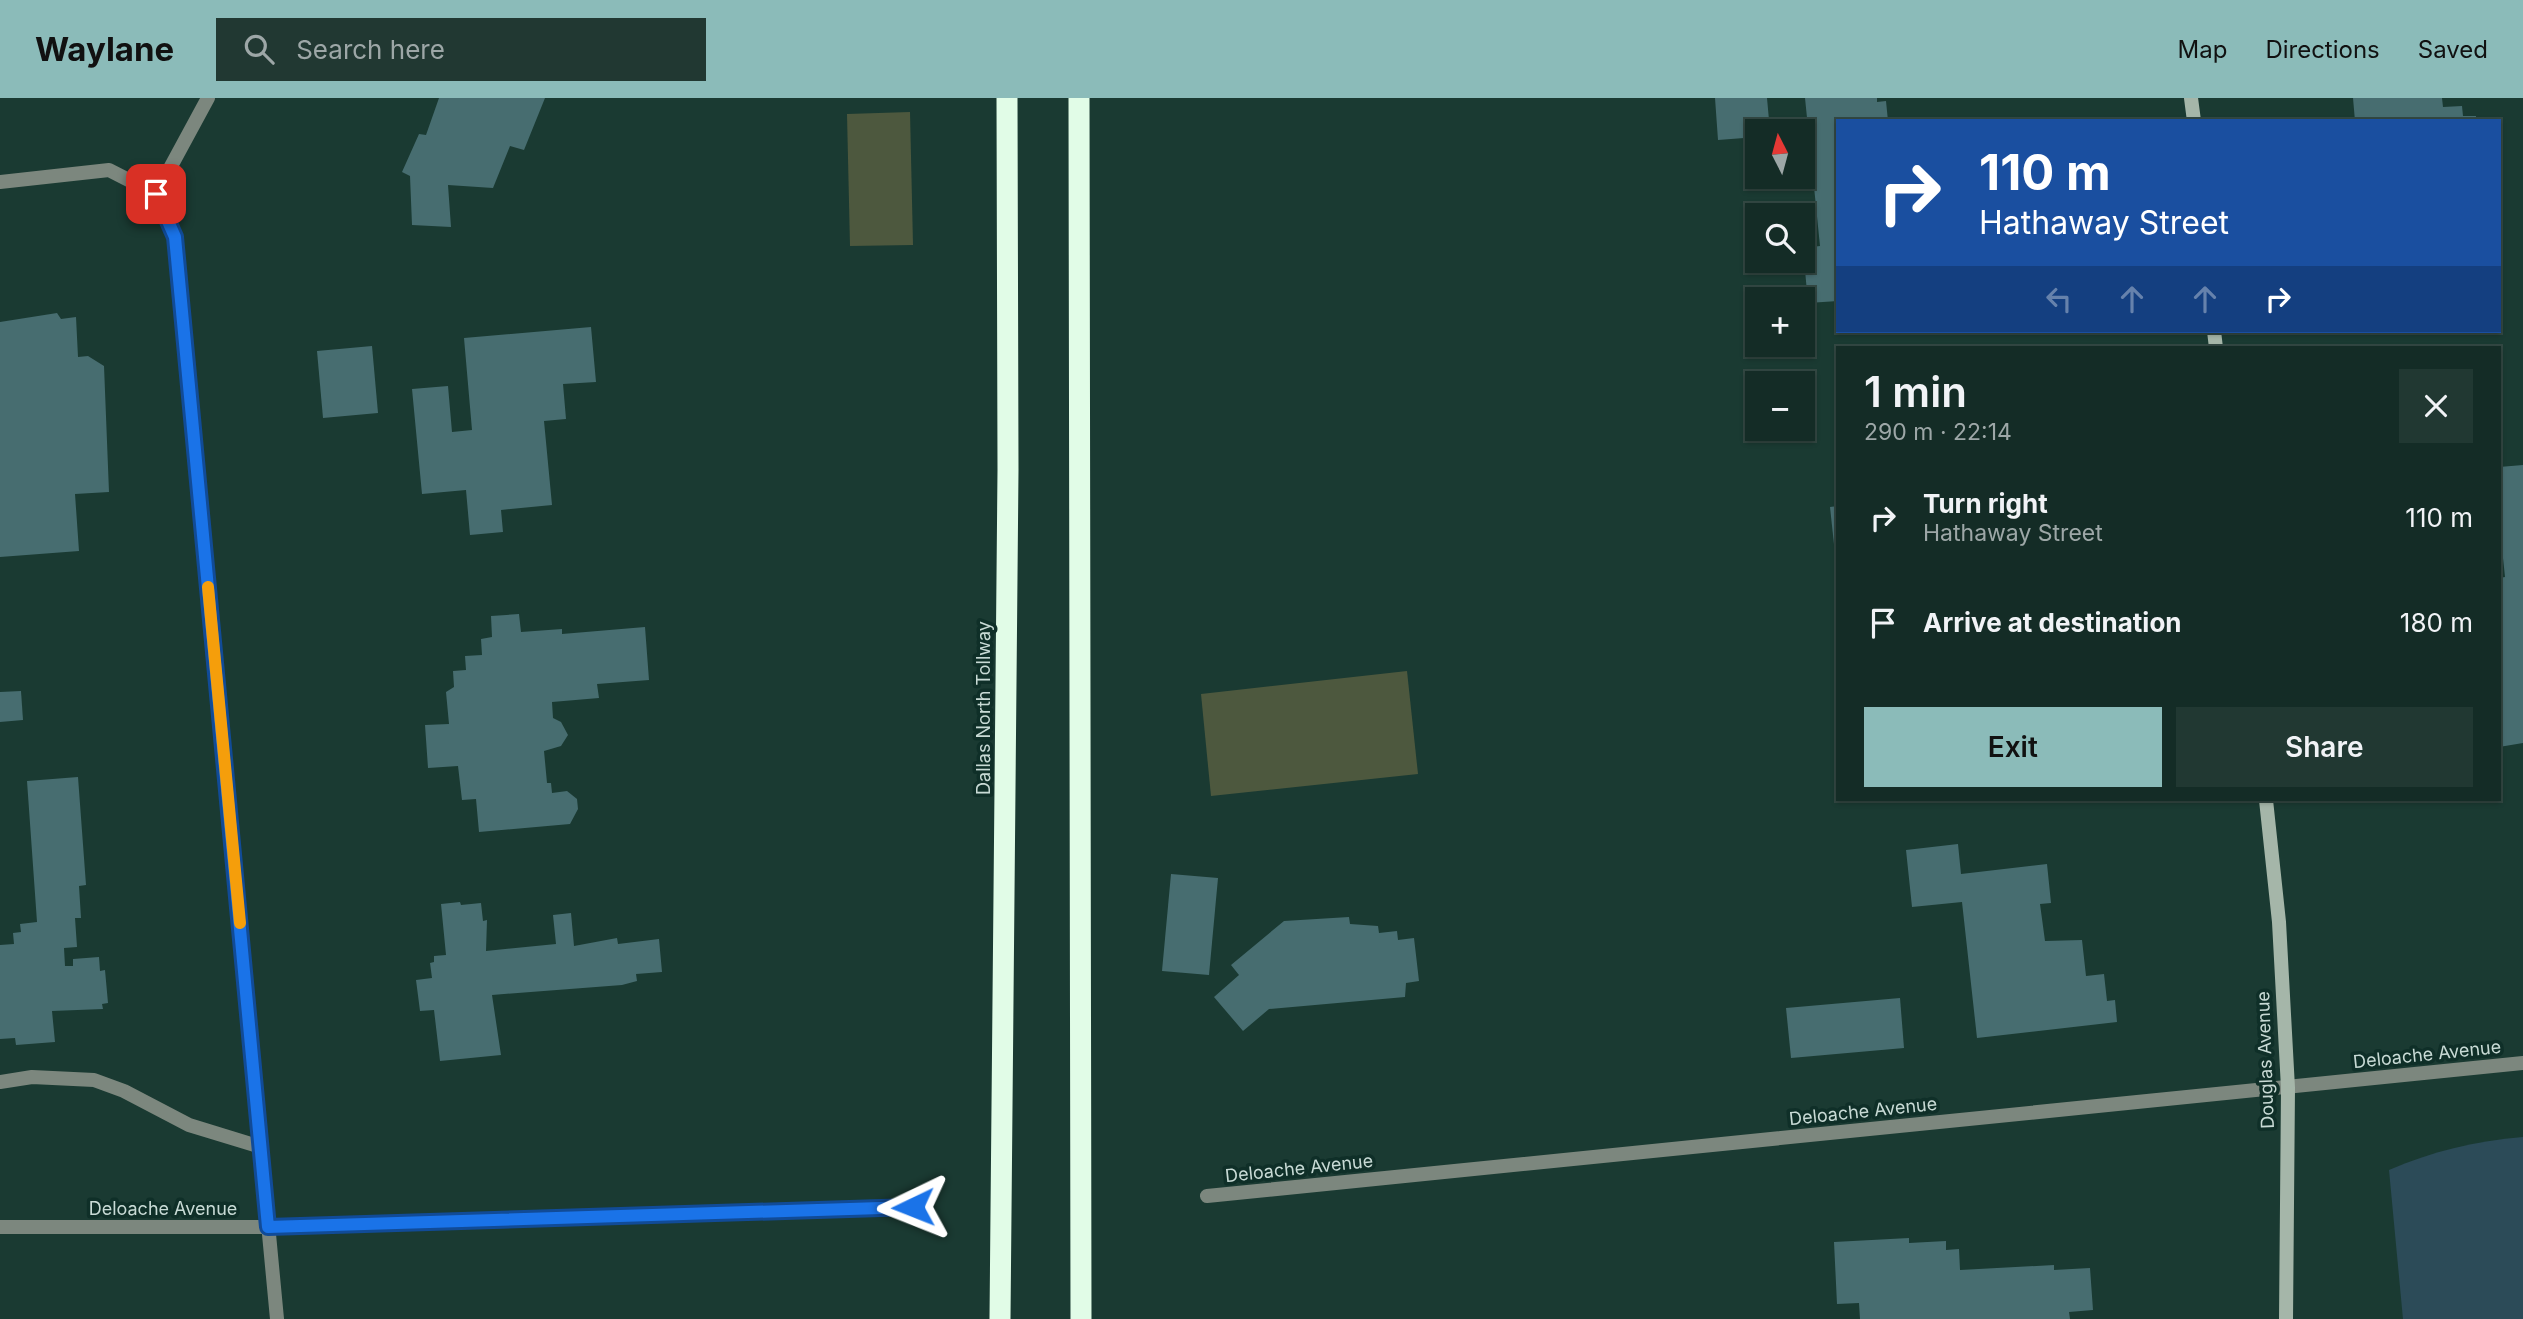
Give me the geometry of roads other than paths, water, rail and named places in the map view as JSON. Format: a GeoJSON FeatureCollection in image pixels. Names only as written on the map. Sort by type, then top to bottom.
{"type":"FeatureCollection","features":[{"type":"Feature","properties":{"kind":"highway","name":"Dallas North Tollway"},"geometry":{"type":"LineString","coordinates":[[1000,1319],[1007,484],[1007,98]]}},
{"type":"Feature","properties":{"kind":"highway"},"geometry":{"type":"LineString","coordinates":[[1079,98],[1081,1319]]}},
{"type":"Feature","properties":{"kind":"street"},"geometry":{"type":"LineString","coordinates":[[156,194],[208,98]]}},
{"type":"Feature","properties":{"kind":"street"},"geometry":{"type":"LineString","coordinates":[[2191,98],[2194,119]]}},
{"type":"Feature","properties":{"kind":"street"},"geometry":{"type":"LineString","coordinates":[[0,182],[109,170],[156,194],[175,237],[277,1319]]}},
{"type":"Feature","properties":{"kind":"street","name":"Douglas Avenue"},"geometry":{"type":"LineString","coordinates":[[2266,801],[2278,922],[2288,1088],[2286,1319]]}},
{"type":"Feature","properties":{"kind":"street","name":"Deloache Avenue"},"geometry":{"type":"LineString","coordinates":[[1207,1196],[2523,1063]]}},
{"type":"Feature","properties":{"kind":"street"},"geometry":{"type":"LineString","coordinates":[[0,1082],[32,1077],[93,1080],[124,1091],[189,1125],[261,1147]]}},
{"type":"Feature","properties":{"kind":"street","name":"Deloache Avenue"},"geometry":{"type":"LineString","coordinates":[[0,1227],[268,1227],[913,1207]]}},
{"type":"Feature","properties":{"kind":"water"},"geometry":{"type":"Polygon","coordinates":[[[2523,1137],[2523,1319],[2403,1319],[2389,1170],[2454,1148],[2523,1137]]]}}]}
